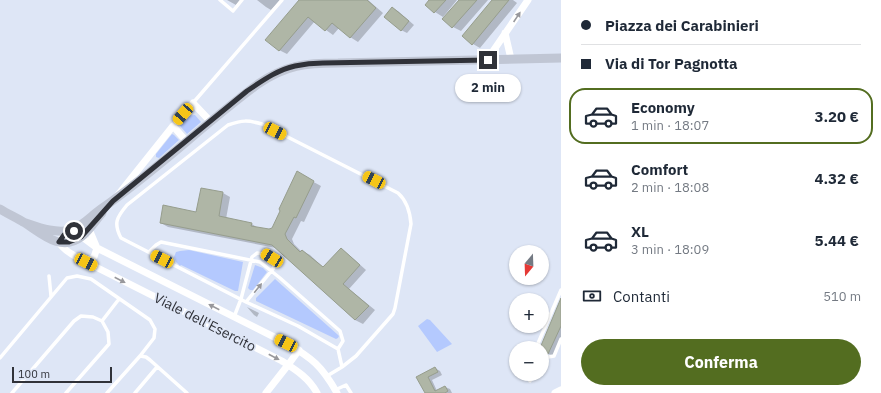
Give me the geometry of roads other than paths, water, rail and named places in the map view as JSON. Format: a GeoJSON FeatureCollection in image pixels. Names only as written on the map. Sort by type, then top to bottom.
{"type":"FeatureCollection","features":[{"type":"Feature","properties":{"kind":"street"},"geometry":{"type":"LineString","coordinates":[[488,60],[528,0]]}},
{"type":"Feature","properties":{"kind":"street"},"geometry":{"type":"LineString","coordinates":[[505,34],[511,60]]}},
{"type":"Feature","properties":{"kind":"street"},"geometry":{"type":"LineString","coordinates":[[59,242],[70,230],[82,225],[113,201],[263,80],[271,75],[295,66],[323,63],[561,58]]}},
{"type":"Feature","properties":{"kind":"street"},"geometry":{"type":"LineString","coordinates":[[193,103],[211,122]]}},
{"type":"Feature","properties":{"kind":"street"},"geometry":{"type":"LineString","coordinates":[[0,209],[48,238],[59,242],[69,242],[81,237],[89,229],[173,126],[186,142]]}},
{"type":"Feature","properties":{"kind":"street"},"geometry":{"type":"LineString","coordinates":[[23,222],[52,230],[70,230]]}},
{"type":"Feature","properties":{"kind":"street"},"geometry":{"type":"LineString","coordinates":[[86,262],[94,257],[97,248],[89,229]]}},
{"type":"Feature","properties":{"kind":"street","name":"Viale dell'Esercito"},"geometry":{"type":"LineString","coordinates":[[70,230],[76,232],[97,248],[299,350],[316,363],[327,376],[336,392]]}},
{"type":"Feature","properties":{"kind":"street","name":"Viale dell'Esercito"},"geometry":{"type":"LineString","coordinates":[[59,242],[67,251],[86,262],[258,348],[288,365],[306,377],[317,393]]}},
{"type":"Feature","properties":{"kind":"street"},"geometry":{"type":"LineString","coordinates":[[266,393],[299,350]]}},
{"type":"Feature","properties":{"kind":"street"},"geometry":{"type":"LineString","coordinates":[[555,393],[561,390]]}},
{"type":"Feature","properties":{"kind":"lane"},"geometry":{"type":"LineString","coordinates":[[220,0],[233,11],[242,0]]}},
{"type":"Feature","properties":{"kind":"lane"},"geometry":{"type":"LineString","coordinates":[[173,126],[282,0]]}},
{"type":"Feature","properties":{"kind":"lane"},"geometry":{"type":"LineString","coordinates":[[327,376],[356,356],[393,314],[412,224],[406,203],[398,192],[262,124],[240,121],[228,125],[127,205],[120,214],[117,222],[117,230],[122,238],[246,302],[298,326],[338,349]]}},
{"type":"Feature","properties":{"kind":"lane"},"geometry":{"type":"LineString","coordinates":[[149,252],[161,242],[260,262],[340,332],[343,341],[338,349],[342,367]]}},
{"type":"Feature","properties":{"kind":"lane"},"geometry":{"type":"LineString","coordinates":[[234,317],[241,299],[252,257],[256,254],[265,254],[272,258],[275,262],[273,269],[246,302]]}},
{"type":"Feature","properties":{"kind":"lane"},"geometry":{"type":"LineString","coordinates":[[49,276],[52,296]]}},
{"type":"Feature","properties":{"kind":"lane"},"geometry":{"type":"LineString","coordinates":[[0,358],[67,278],[77,276],[91,279],[150,320],[155,329],[154,338],[107,393]]}},
{"type":"Feature","properties":{"kind":"lane"},"geometry":{"type":"LineString","coordinates":[[539,341],[561,290]]}},
{"type":"Feature","properties":{"kind":"lane"},"geometry":{"type":"LineString","coordinates":[[102,321],[119,299]]}},
{"type":"Feature","properties":{"kind":"lane"},"geometry":{"type":"LineString","coordinates":[[12,393],[74,321],[81,316],[93,317],[102,321],[108,332],[109,344],[66,393]]}},
{"type":"Feature","properties":{"kind":"lane"},"geometry":{"type":"LineString","coordinates":[[549,357],[554,356],[561,339]]}},
{"type":"Feature","properties":{"kind":"lane"},"geometry":{"type":"LineString","coordinates":[[140,356],[147,358],[187,393]]}},
{"type":"Feature","properties":{"kind":"lane"},"geometry":{"type":"LineString","coordinates":[[135,393],[157,367]]}},
{"type":"Feature","properties":{"kind":"lane"},"geometry":{"type":"LineString","coordinates":[[336,392],[346,385],[351,393]]}}]}
